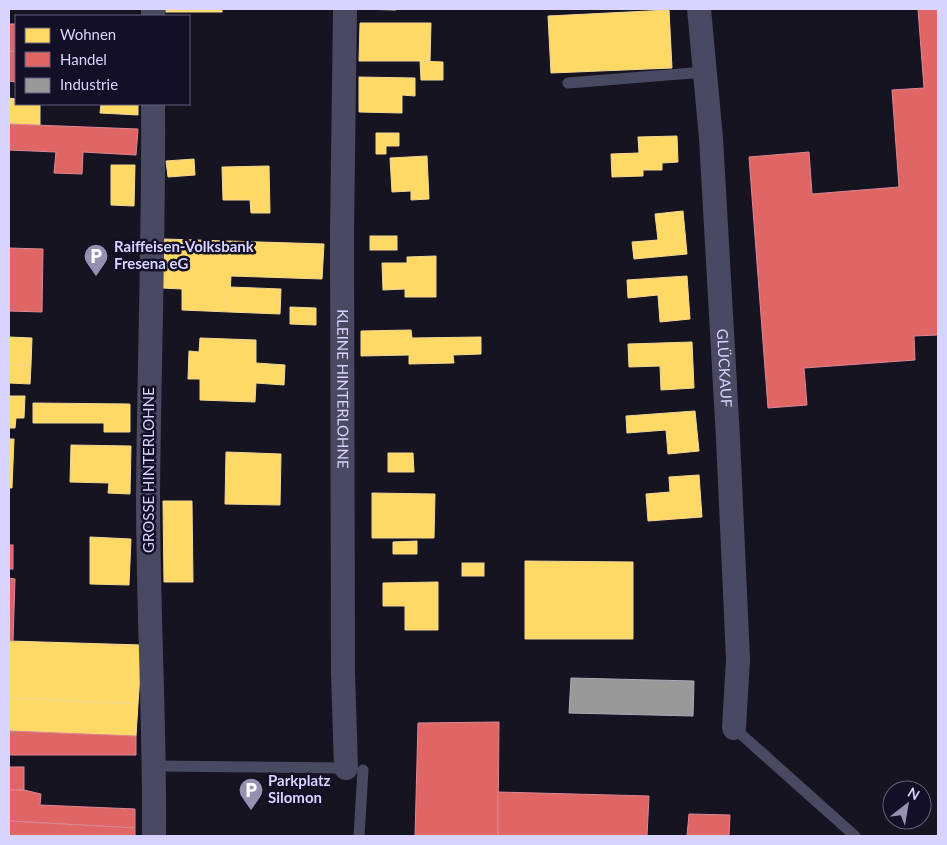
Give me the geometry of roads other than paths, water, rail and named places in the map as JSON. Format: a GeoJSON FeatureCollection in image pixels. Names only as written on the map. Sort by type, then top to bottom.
{"type":"FeatureCollection","features":[{"type":"Feature","properties":{"kind":"street","name":"KLEINE HINTERLOHNE"},"geometry":{"type":"LineString","coordinates":[[345,9],[342,320],[343,672],[354,769]]}},
{"type":"Feature","properties":{"kind":"street","name":"GLÜCKAUF"},"geometry":{"type":"LineString","coordinates":[[700,9],[711,148],[730,486],[738,659],[734,728]]}},
{"type":"Feature","properties":{"kind":"street","name":"GROSSE HINTERLOHNE"},"geometry":{"type":"LineString","coordinates":[[153,105],[148,499],[154,836]]}},
{"type":"Feature","properties":{"kind":"lane"},"geometry":{"type":"LineString","coordinates":[[568,83],[705,72]]}},
{"type":"Feature","properties":{"kind":"lane"},"geometry":{"type":"LineString","coordinates":[[734,728],[855,836]]}},
{"type":"Feature","properties":{"kind":"lane"},"geometry":{"type":"LineString","coordinates":[[154,766],[354,769],[359,836]]}},
{"type":"Feature","properties":{"kind":"place","name":"Raiffeisen-Volksbank Fresena eG"},"geometry":{"type":"Point","coordinates":[96,277]}},
{"type":"Feature","properties":{"kind":"place","name":"Parkplatz Silomon"},"geometry":{"type":"Point","coordinates":[251,811]}}]}
